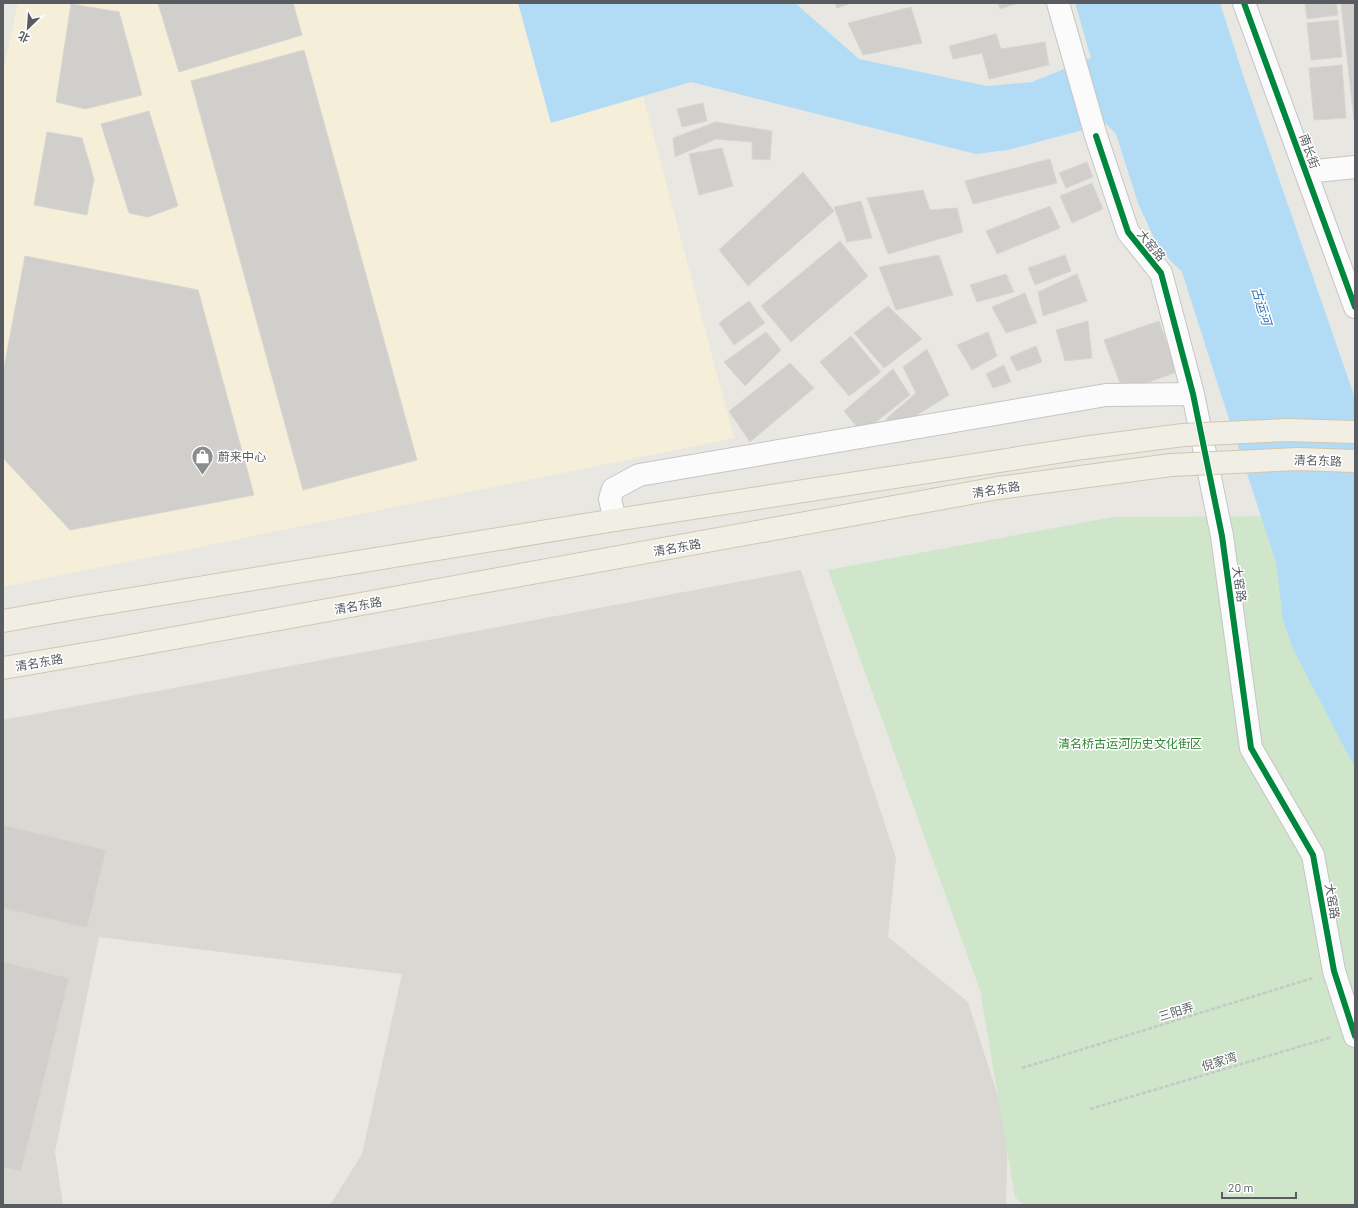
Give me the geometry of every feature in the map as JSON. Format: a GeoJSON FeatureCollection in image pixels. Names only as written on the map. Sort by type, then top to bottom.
{"type":"FeatureCollection","features":[{"type":"Feature","properties":{"kind":"main road"},"geometry":{"type":"LineString","coordinates":[[3,621],[614,520],[1083,448],[1183,435],[1287,430],[1355,432]]}},
{"type":"Feature","properties":{"kind":"main road","name":"清名东路"},"geometry":{"type":"LineString","coordinates":[[3,668],[111,650],[998,488],[1171,465],[1298,459],[1355,461]]}},
{"type":"Feature","properties":{"kind":"street","name":"大窑路"},"geometry":{"type":"LineString","coordinates":[[1058,3],[1096,136],[1128,232],[1161,273],[1193,394],[1222,536],[1251,748],[1313,855],[1334,971],[1354,1033]]}},
{"type":"Feature","properties":{"kind":"street","name":"南长街"},"geometry":{"type":"LineString","coordinates":[[1244,3],[1355,307]]}},
{"type":"Feature","properties":{"kind":"street"},"geometry":{"type":"LineString","coordinates":[[1306,172],[1355,167]]}},
{"type":"Feature","properties":{"kind":"street"},"geometry":{"type":"LineString","coordinates":[[614,520],[610,500],[613,488],[639,475],[1106,395],[1193,394]]}},
{"type":"Feature","properties":{"kind":"shaded area"},"geometry":{"type":"Polygon","coordinates":[[[18,3],[518,3],[551,122],[643,96],[734,438],[3,587],[3,72],[18,3]]]}},
{"type":"Feature","properties":{"kind":"shaded area"},"geometry":{"type":"Polygon","coordinates":[[[801,570],[896,858],[888,937],[968,1002],[1008,1128],[1006,1205],[330,1205],[362,1154],[402,974],[99,937],[55,1152],[63,1205],[3,1205],[3,720],[801,570]]]}},
{"type":"Feature","properties":{"kind":"green space","name":"清名桥古运河历史文化街区"},"geometry":{"type":"Polygon","coordinates":[[[1355,516],[1355,1205],[1024,1205],[1015,1197],[980,990],[828,570],[1113,517],[1355,516]]]}},
{"type":"Feature","properties":{"kind":"water","name":"古运河"},"geometry":{"type":"Polygon","coordinates":[[[518,3],[795,3],[859,59],[987,86],[1032,82],[1091,58],[1075,3],[1220,3],[1245,81],[1355,398],[1355,768],[1293,649],[1283,620],[1276,562],[1182,272],[1159,249],[1138,203],[1116,134],[1106,124],[1007,150],[976,154],[691,82],[551,123],[518,3]]]}},
{"type":"Feature","properties":{"kind":"building"},"geometry":{"type":"Polygon","coordinates":[[[158,3],[293,3],[302,35],[179,72],[158,3]]]}},
{"type":"Feature","properties":{"kind":"building"},"geometry":{"type":"Polygon","coordinates":[[[835,3],[851,3],[837,8],[835,3]]]}},
{"type":"Feature","properties":{"kind":"building"},"geometry":{"type":"Polygon","coordinates":[[[998,3],[1018,3],[1000,9],[998,3]]]}},
{"type":"Feature","properties":{"kind":"building"},"geometry":{"type":"Polygon","coordinates":[[[1305,3],[1336,3],[1338,15],[1307,19],[1305,3]]]}},
{"type":"Feature","properties":{"kind":"building"},"geometry":{"type":"Polygon","coordinates":[[[1341,3],[1355,3],[1355,120],[1354,120],[1341,3]]]}},
{"type":"Feature","properties":{"kind":"building"},"geometry":{"type":"Polygon","coordinates":[[[71,4],[119,12],[142,95],[85,109],[56,102],[71,4]]]}},
{"type":"Feature","properties":{"kind":"building"},"geometry":{"type":"Polygon","coordinates":[[[911,7],[922,43],[863,55],[848,23],[911,7]]]}},
{"type":"Feature","properties":{"kind":"building"},"geometry":{"type":"Polygon","coordinates":[[[1338,20],[1342,57],[1311,60],[1307,23],[1338,20]]]}},
{"type":"Feature","properties":{"kind":"building"},"geometry":{"type":"Polygon","coordinates":[[[996,34],[1001,49],[1045,42],[1049,65],[989,79],[982,53],[953,59],[949,46],[996,34]]]}},
{"type":"Feature","properties":{"kind":"building"},"geometry":{"type":"Polygon","coordinates":[[[304,50],[417,460],[303,490],[191,81],[304,50]]]}},
{"type":"Feature","properties":{"kind":"building"},"geometry":{"type":"Polygon","coordinates":[[[1342,65],[1346,118],[1314,120],[1309,68],[1342,65]]]}},
{"type":"Feature","properties":{"kind":"building"},"geometry":{"type":"Polygon","coordinates":[[[703,103],[707,121],[682,127],[677,109],[703,103]]]}},
{"type":"Feature","properties":{"kind":"building"},"geometry":{"type":"Polygon","coordinates":[[[149,111],[178,206],[148,217],[129,213],[101,124],[149,111]]]}},
{"type":"Feature","properties":{"kind":"building"},"geometry":{"type":"Polygon","coordinates":[[[716,122],[772,131],[770,160],[752,159],[752,142],[716,139],[675,157],[673,138],[716,122]]]}},
{"type":"Feature","properties":{"kind":"building"},"geometry":{"type":"Polygon","coordinates":[[[47,132],[82,138],[94,179],[87,215],[34,205],[47,132]]]}},
{"type":"Feature","properties":{"kind":"building"},"geometry":{"type":"Polygon","coordinates":[[[722,148],[733,186],[699,195],[689,154],[722,148]]]}},
{"type":"Feature","properties":{"kind":"building"},"geometry":{"type":"Polygon","coordinates":[[[1050,159],[1057,183],[973,204],[965,181],[1050,159]]]}},
{"type":"Feature","properties":{"kind":"building"},"geometry":{"type":"Polygon","coordinates":[[[1087,162],[1093,177],[1066,188],[1059,173],[1087,162]]]}},
{"type":"Feature","properties":{"kind":"building"},"geometry":{"type":"Polygon","coordinates":[[[803,172],[834,211],[748,286],[719,250],[803,172]]]}},
{"type":"Feature","properties":{"kind":"building"},"geometry":{"type":"Polygon","coordinates":[[[1092,183],[1103,209],[1072,223],[1060,196],[1092,183]]]}},
{"type":"Feature","properties":{"kind":"building"},"geometry":{"type":"Polygon","coordinates":[[[923,190],[930,210],[957,208],[963,232],[888,254],[867,198],[923,190]]]}},
{"type":"Feature","properties":{"kind":"building"},"geometry":{"type":"Polygon","coordinates":[[[861,201],[872,238],[847,242],[834,207],[861,201]]]}},
{"type":"Feature","properties":{"kind":"building"},"geometry":{"type":"Polygon","coordinates":[[[1050,206],[1060,228],[997,254],[986,231],[1050,206]]]}},
{"type":"Feature","properties":{"kind":"building"},"geometry":{"type":"Polygon","coordinates":[[[840,241],[868,276],[791,342],[761,306],[840,241]]]}},
{"type":"Feature","properties":{"kind":"building"},"geometry":{"type":"Polygon","coordinates":[[[939,255],[953,295],[896,310],[879,267],[939,255]]]}},
{"type":"Feature","properties":{"kind":"building"},"geometry":{"type":"Polygon","coordinates":[[[1065,255],[1071,271],[1035,285],[1028,268],[1065,255]]]}},
{"type":"Feature","properties":{"kind":"building"},"geometry":{"type":"Polygon","coordinates":[[[25,256],[198,290],[254,495],[70,530],[3,458],[3,373],[25,256]]]}},
{"type":"Feature","properties":{"kind":"building"},"geometry":{"type":"Polygon","coordinates":[[[1006,274],[1014,292],[977,302],[970,285],[1006,274]]]}},
{"type":"Feature","properties":{"kind":"building"},"geometry":{"type":"Polygon","coordinates":[[[1077,274],[1087,301],[1043,316],[1038,292],[1077,274]]]}},
{"type":"Feature","properties":{"kind":"building"},"geometry":{"type":"Polygon","coordinates":[[[1025,293],[1037,323],[1006,333],[992,307],[1025,293]]]}},
{"type":"Feature","properties":{"kind":"building"},"geometry":{"type":"Polygon","coordinates":[[[749,301],[765,323],[734,345],[719,323],[749,301]]]}},
{"type":"Feature","properties":{"kind":"building"},"geometry":{"type":"Polygon","coordinates":[[[888,306],[922,339],[884,368],[854,333],[888,306]]]}},
{"type":"Feature","properties":{"kind":"building"},"geometry":{"type":"Polygon","coordinates":[[[1088,321],[1092,358],[1065,361],[1056,330],[1088,321]]]}},
{"type":"Feature","properties":{"kind":"building"},"geometry":{"type":"Polygon","coordinates":[[[1159,321],[1177,372],[1123,391],[1104,340],[1159,321]]]}},
{"type":"Feature","properties":{"kind":"building"},"geometry":{"type":"Polygon","coordinates":[[[766,332],[781,350],[745,386],[724,362],[766,332]]]}},
{"type":"Feature","properties":{"kind":"building"},"geometry":{"type":"Polygon","coordinates":[[[988,332],[997,356],[972,370],[957,345],[988,332]]]}},
{"type":"Feature","properties":{"kind":"building"},"geometry":{"type":"Polygon","coordinates":[[[851,336],[881,372],[849,396],[820,362],[851,336]]]}},
{"type":"Feature","properties":{"kind":"building"},"geometry":{"type":"Polygon","coordinates":[[[1036,346],[1042,362],[1017,371],[1010,357],[1036,346]]]}},
{"type":"Feature","properties":{"kind":"building"},"geometry":{"type":"Polygon","coordinates":[[[927,349],[949,395],[893,430],[886,419],[916,393],[903,367],[927,349]]]}},
{"type":"Feature","properties":{"kind":"building"},"geometry":{"type":"Polygon","coordinates":[[[790,363],[814,388],[750,442],[729,411],[790,363]]]}},
{"type":"Feature","properties":{"kind":"building"},"geometry":{"type":"Polygon","coordinates":[[[1004,365],[1011,382],[993,388],[986,374],[1004,365]]]}},
{"type":"Feature","properties":{"kind":"building"},"geometry":{"type":"Polygon","coordinates":[[[893,369],[910,395],[862,433],[844,411],[893,369]]]}},
{"type":"Feature","properties":{"kind":"building"},"geometry":{"type":"Polygon","coordinates":[[[3,825],[106,850],[87,928],[3,908],[3,825]]]}},
{"type":"Feature","properties":{"kind":"building"},"geometry":{"type":"Polygon","coordinates":[[[3,962],[69,978],[21,1171],[3,1167],[3,962]]]}},
{"type":"Feature","properties":{"kind":"cycle path"},"geometry":{"type":"LineString","coordinates":[[1244,3],[1355,307]]}},
{"type":"Feature","properties":{"kind":"cycle path"},"geometry":{"type":"LineString","coordinates":[[1096,136],[1128,232],[1161,273],[1193,394],[1222,536],[1251,748],[1313,855],[1334,971],[1355,1036]]}},
{"type":"Feature","properties":{"kind":"place","name":"蔚来中心"},"geometry":{"type":"Point","coordinates":[202,476]}}]}
